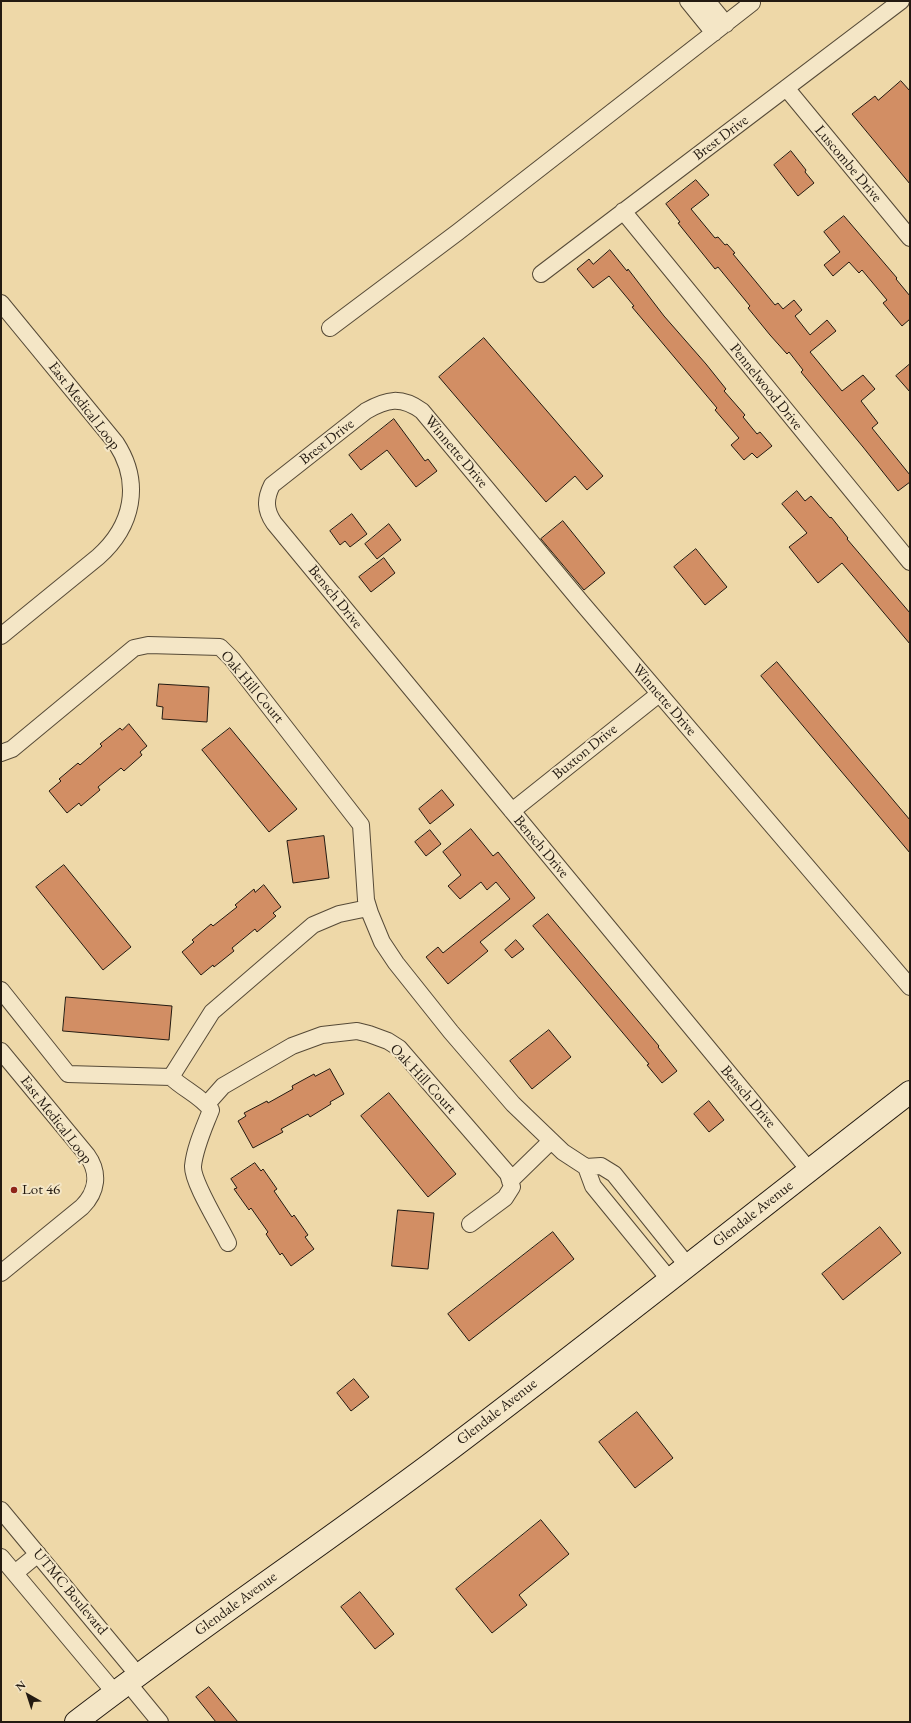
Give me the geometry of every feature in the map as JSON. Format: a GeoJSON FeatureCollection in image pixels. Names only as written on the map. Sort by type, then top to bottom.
{"type":"FeatureCollection","features":[{"type":"Feature","properties":{"kind":"main road","name":"Glendale Avenue"},"geometry":{"type":"LineString","coordinates":[[76,1722],[127,1683],[380,1501],[669,1280],[910,1092]]}},
{"type":"Feature","properties":{"kind":"street"},"geometry":{"type":"LineString","coordinates":[[688,1],[720,28]]}},
{"type":"Feature","properties":{"kind":"street"},"geometry":{"type":"LineString","coordinates":[[707,1],[720,28]]}},
{"type":"Feature","properties":{"kind":"street","name":"Brest Drive"},"geometry":{"type":"LineString","coordinates":[[541,274],[787,89],[901,1]]}},
{"type":"Feature","properties":{"kind":"street"},"geometry":{"type":"LineString","coordinates":[[330,328],[752,3]]}},
{"type":"Feature","properties":{"kind":"street","name":"Luscombe Drive"},"geometry":{"type":"LineString","coordinates":[[787,89],[910,238]]}},
{"type":"Feature","properties":{"kind":"street","name":"Pennelwood Drive"},"geometry":{"type":"LineString","coordinates":[[623,212],[909,558]]}},
{"type":"Feature","properties":{"kind":"street","name":"East Medical Loop"},"geometry":{"type":"LineString","coordinates":[[1,303],[116,443],[127,466],[131,491],[127,515],[120,532],[112,543],[98,557],[1,636]]}},
{"type":"Feature","properties":{"kind":"street","name":"Brest Drive"},"geometry":{"type":"LineString","coordinates":[[274,523],[266,508],[267,494],[272,485],[366,411],[378,404],[392,400],[412,404],[422,411]]}},
{"type":"Feature","properties":{"kind":"street","name":"Winnette Drive"},"geometry":{"type":"LineString","coordinates":[[422,411],[659,694],[910,987]]}},
{"type":"Feature","properties":{"kind":"street","name":"Bensch Drive"},"geometry":{"type":"LineString","coordinates":[[274,523],[809,1170]]}},
{"type":"Feature","properties":{"kind":"street","name":"Oak Hill Court"},"geometry":{"type":"LineString","coordinates":[[1,753],[12,749],[134,648],[148,645],[220,647],[232,659],[361,825],[366,900],[368,908],[382,942],[396,963],[451,1032],[513,1104],[563,1152],[586,1167],[601,1166],[614,1174],[687,1265]]}},
{"type":"Feature","properties":{"kind":"street","name":"Buxton Drive"},"geometry":{"type":"LineString","coordinates":[[512,811],[659,694]]}},
{"type":"Feature","properties":{"kind":"street"},"geometry":{"type":"LineString","coordinates":[[171,1077],[212,1012],[313,925],[339,914],[368,908]]}},
{"type":"Feature","properties":{"kind":"street"},"geometry":{"type":"LineString","coordinates":[[1,990],[68,1074],[171,1077],[180,1086],[207,1104],[211,1110],[196,1152],[193,1168],[198,1187],[228,1243]]}},
{"type":"Feature","properties":{"kind":"street","name":"Oak Hill Court"},"geometry":{"type":"LineString","coordinates":[[207,1104],[223,1086],[292,1046],[322,1036],[334,1034],[357,1031],[370,1034],[388,1041],[399,1048],[508,1174],[510,1181]]}},
{"type":"Feature","properties":{"kind":"street","name":"East Medical Loop"},"geometry":{"type":"LineString","coordinates":[[1,1051],[87,1155],[93,1165],[96,1182],[91,1197],[82,1207],[1,1273]]}},
{"type":"Feature","properties":{"kind":"street"},"geometry":{"type":"LineString","coordinates":[[470,1224],[505,1198],[512,1187],[510,1181],[551,1142]]}},
{"type":"Feature","properties":{"kind":"street"},"geometry":{"type":"LineString","coordinates":[[586,1167],[593,1186],[669,1280]]}},
{"type":"Feature","properties":{"kind":"street","name":"UTMC Boulevard"},"geometry":{"type":"LineString","coordinates":[[1,1510],[38,1554],[127,1683]]}},
{"type":"Feature","properties":{"kind":"street"},"geometry":{"type":"LineString","coordinates":[[15,1574],[38,1554]]}},
{"type":"Feature","properties":{"kind":"street","name":"UTMC Boulevard"},"geometry":{"type":"LineString","coordinates":[[1,1557],[15,1574],[127,1683]]}},
{"type":"Feature","properties":{"kind":"street"},"geometry":{"type":"LineString","coordinates":[[127,1683],[160,1722]]}},
{"type":"Feature","properties":{"kind":"building"},"geometry":{"type":"Polygon","coordinates":[[[901,81],[910,91],[910,184],[852,114],[875,96],[878,100],[901,81]]]}},
{"type":"Feature","properties":{"kind":"building"},"geometry":{"type":"Polygon","coordinates":[[[791,151],[814,183],[798,196],[774,165],[791,151]]]}},
{"type":"Feature","properties":{"kind":"building"},"geometry":{"type":"Polygon","coordinates":[[[696,180],[709,195],[691,209],[715,238],[718,237],[735,253],[733,254],[775,305],[778,303],[783,309],[794,300],[802,310],[795,316],[810,335],[827,320],[836,331],[810,352],[842,391],[863,375],[875,389],[861,401],[878,423],[872,428],[910,475],[910,482],[898,491],[801,372],[803,370],[789,352],[787,354],[770,335],[748,308],[750,306],[718,267],[715,269],[678,223],[680,222],[666,204],[696,180]]]}},
{"type":"Feature","properties":{"kind":"building"},"geometry":{"type":"Polygon","coordinates":[[[844,216],[897,278],[896,279],[910,296],[910,319],[902,326],[883,303],[887,300],[862,270],[859,273],[849,262],[833,276],[824,265],[840,252],[824,232],[844,216]]]}},
{"type":"Feature","properties":{"kind":"building"},"geometry":{"type":"Polygon","coordinates":[[[610,250],[627,271],[628,269],[664,316],[726,389],[724,391],[745,415],[743,417],[757,434],[760,432],[772,446],[757,458],[752,453],[744,460],[731,445],[739,438],[715,410],[717,408],[632,307],[634,306],[609,276],[593,288],[577,269],[589,259],[593,264],[610,250]]]}},
{"type":"Feature","properties":{"kind":"building"},"geometry":{"type":"Polygon","coordinates":[[[484,338],[603,476],[587,490],[575,476],[546,502],[439,377],[484,338]]]}},
{"type":"Feature","properties":{"kind":"building"},"geometry":{"type":"Polygon","coordinates":[[[910,364],[910,392],[896,376],[910,364]]]}},
{"type":"Feature","properties":{"kind":"building"},"geometry":{"type":"Polygon","coordinates":[[[394,419],[425,461],[428,459],[437,471],[416,487],[387,450],[361,470],[349,455],[394,419]]]}},
{"type":"Feature","properties":{"kind":"building"},"geometry":{"type":"Polygon","coordinates":[[[797,491],[805,501],[811,496],[830,518],[831,517],[848,538],[847,539],[910,613],[910,644],[842,563],[818,583],[789,547],[807,533],[782,504],[797,491]]]}},
{"type":"Feature","properties":{"kind":"building"},"geometry":{"type":"Polygon","coordinates":[[[352,514],[367,534],[350,547],[345,541],[340,545],[330,531],[352,514]]]}},
{"type":"Feature","properties":{"kind":"building"},"geometry":{"type":"Polygon","coordinates":[[[563,521],[605,573],[584,590],[541,539],[563,521]]]}},
{"type":"Feature","properties":{"kind":"building"},"geometry":{"type":"Polygon","coordinates":[[[389,524],[401,540],[377,559],[365,544],[389,524]]]}},
{"type":"Feature","properties":{"kind":"building"},"geometry":{"type":"Polygon","coordinates":[[[696,549],[727,587],[705,605],[674,567],[696,549]]]}},
{"type":"Feature","properties":{"kind":"building"},"geometry":{"type":"Polygon","coordinates":[[[384,558],[395,573],[371,592],[359,577],[384,558]]]}},
{"type":"Feature","properties":{"kind":"building"},"geometry":{"type":"Polygon","coordinates":[[[777,662],[910,820],[910,853],[761,676],[777,662]]]}},
{"type":"Feature","properties":{"kind":"building"},"geometry":{"type":"Polygon","coordinates":[[[159,684],[209,687],[207,722],[162,719],[163,707],[157,706],[159,684]]]}},
{"type":"Feature","properties":{"kind":"building"},"geometry":{"type":"Polygon","coordinates":[[[129,724],[147,746],[140,752],[142,755],[124,771],[121,768],[98,787],[100,790],[81,806],[79,803],[67,813],[49,791],[61,781],[59,779],[78,763],[80,765],[102,746],[100,744],[120,728],[122,730],[129,724]]]}},
{"type":"Feature","properties":{"kind":"building"},"geometry":{"type":"Polygon","coordinates":[[[230,728],[297,809],[269,832],[202,750],[230,728]]]}},
{"type":"Feature","properties":{"kind":"building"},"geometry":{"type":"Polygon","coordinates":[[[442,790],[454,805],[430,824],[419,809],[442,790]]]}},
{"type":"Feature","properties":{"kind":"building"},"geometry":{"type":"Polygon","coordinates":[[[471,829],[493,856],[498,852],[535,898],[480,942],[488,951],[448,984],[426,957],[438,947],[443,953],[510,899],[496,882],[487,890],[481,882],[460,899],[448,886],[461,875],[443,852],[471,829]]]}},
{"type":"Feature","properties":{"kind":"building"},"geometry":{"type":"Polygon","coordinates":[[[430,830],[441,844],[426,856],[415,842],[430,830]]]}},
{"type":"Feature","properties":{"kind":"building"},"geometry":{"type":"Polygon","coordinates":[[[324,836],[329,878],[293,883],[287,841],[324,836]]]}},
{"type":"Feature","properties":{"kind":"building"},"geometry":{"type":"Polygon","coordinates":[[[64,865],[131,947],[103,970],[36,887],[64,865]]]}},
{"type":"Feature","properties":{"kind":"building"},"geometry":{"type":"Polygon","coordinates":[[[264,885],[281,907],[273,913],[276,916],[257,932],[255,929],[232,948],[234,951],[201,975],[182,952],[194,942],[192,940],[211,924],[213,926],[237,907],[235,905],[254,889],[255,892],[264,885]]]}},
{"type":"Feature","properties":{"kind":"building"},"geometry":{"type":"Polygon","coordinates":[[[548,914],[659,1046],[658,1047],[677,1071],[662,1083],[647,1065],[649,1064],[533,926],[548,914]]]}},
{"type":"Feature","properties":{"kind":"building"},"geometry":{"type":"Polygon","coordinates":[[[516,940],[524,949],[512,958],[505,950],[516,940]]]}},
{"type":"Feature","properties":{"kind":"building"},"geometry":{"type":"Polygon","coordinates":[[[66,997],[172,1006],[169,1040],[63,1031],[66,997]]]}},
{"type":"Feature","properties":{"kind":"building"},"geometry":{"type":"Polygon","coordinates":[[[549,1030],[571,1057],[532,1089],[510,1061],[549,1030]]]}},
{"type":"Feature","properties":{"kind":"building"},"geometry":{"type":"Polygon","coordinates":[[[330,1069],[344,1094],[330,1102],[331,1104],[310,1117],[308,1114],[281,1129],[283,1132],[253,1148],[238,1121],[246,1116],[244,1113],[267,1101],[268,1103],[293,1089],[292,1086],[314,1074],[315,1076],[330,1069]]]}},
{"type":"Feature","properties":{"kind":"building"},"geometry":{"type":"Polygon","coordinates":[[[389,1093],[456,1174],[428,1197],[361,1116],[389,1093]]]}},
{"type":"Feature","properties":{"kind":"building"},"geometry":{"type":"Polygon","coordinates":[[[709,1101],[724,1120],[709,1132],[694,1114],[709,1101]]]}},
{"type":"Feature","properties":{"kind":"building"},"geometry":{"type":"Polygon","coordinates":[[[255,1163],[261,1171],[263,1169],[277,1189],[274,1191],[292,1217],[294,1215],[308,1235],[305,1237],[314,1249],[291,1266],[282,1253],[280,1255],[266,1234],[268,1232],[251,1208],[249,1210],[234,1189],[237,1188],[231,1179],[255,1163]]]}},
{"type":"Feature","properties":{"kind":"building"},"geometry":{"type":"Polygon","coordinates":[[[398,1210],[434,1213],[428,1269],[392,1266],[398,1210]]]}},
{"type":"Feature","properties":{"kind":"building"},"geometry":{"type":"Polygon","coordinates":[[[880,1227],[901,1253],[843,1300],[822,1274],[880,1227]]]}},
{"type":"Feature","properties":{"kind":"building"},"geometry":{"type":"Polygon","coordinates":[[[553,1232],[574,1259],[469,1341],[448,1314],[553,1232]]]}},
{"type":"Feature","properties":{"kind":"building"},"geometry":{"type":"Polygon","coordinates":[[[354,1379],[369,1397],[351,1411],[337,1393],[354,1379]]]}},
{"type":"Feature","properties":{"kind":"building"},"geometry":{"type":"Polygon","coordinates":[[[637,1412],[673,1458],[635,1488],[599,1442],[637,1412]]]}},
{"type":"Feature","properties":{"kind":"building"},"geometry":{"type":"Polygon","coordinates":[[[541,1520],[569,1554],[519,1595],[527,1605],[492,1633],[456,1589],[541,1520]]]}},
{"type":"Feature","properties":{"kind":"building"},"geometry":{"type":"Polygon","coordinates":[[[360,1592],[394,1634],[375,1649],[341,1607],[360,1592]]]}},
{"type":"Feature","properties":{"kind":"building"},"geometry":{"type":"Polygon","coordinates":[[[209,1687],[238,1722],[216,1722],[196,1697],[209,1687]]]}},
{"type":"Feature","properties":{"kind":"place","name":"Lot 46"},"geometry":{"type":"Point","coordinates":[14,1190]}}]}
